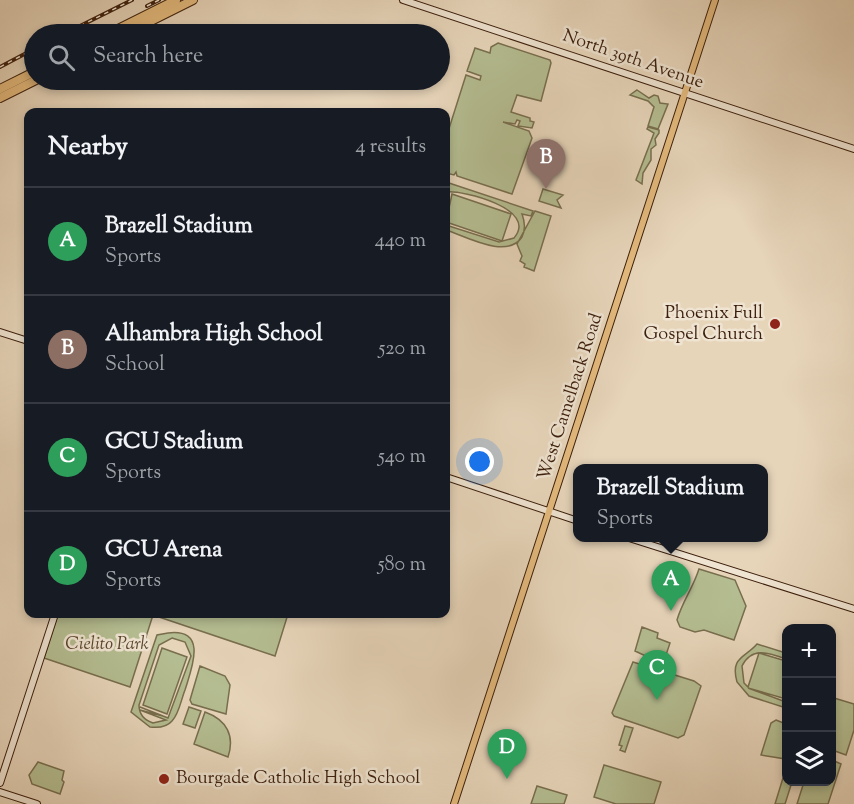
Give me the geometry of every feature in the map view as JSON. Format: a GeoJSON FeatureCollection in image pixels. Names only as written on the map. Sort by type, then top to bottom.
{"type":"FeatureCollection","features":[{"type":"Feature","properties":{"kind":"highway"},"geometry":{"type":"LineString","coordinates":[[136,24],[176,0]]}},
{"type":"Feature","properties":{"kind":"highway"},"geometry":{"type":"LineString","coordinates":[[138,24],[193,0]]}},
{"type":"Feature","properties":{"kind":"highway"},"geometry":{"type":"LineString","coordinates":[[0,89],[24,77]]}},
{"type":"Feature","properties":{"kind":"highway"},"geometry":{"type":"LineString","coordinates":[[0,98],[24,86]]}},
{"type":"Feature","properties":{"kind":"main road","name":"West Camelback Road"},"geometry":{"type":"LineString","coordinates":[[454,804],[715,0]]}},
{"type":"Feature","properties":{"kind":"street","name":"North 39th Avenue"},"geometry":{"type":"LineString","coordinates":[[403,0],[854,148]]}},
{"type":"Feature","properties":{"kind":"street"},"geometry":{"type":"LineString","coordinates":[[0,332],[24,340]]}},
{"type":"Feature","properties":{"kind":"street"},"geometry":{"type":"LineString","coordinates":[[450,478],[573,519]]}},
{"type":"Feature","properties":{"kind":"street"},"geometry":{"type":"LineString","coordinates":[[645,542],[854,609]]}},
{"type":"Feature","properties":{"kind":"street"},"geometry":{"type":"LineString","coordinates":[[0,783],[54,618]]}},
{"type":"Feature","properties":{"kind":"street"},"geometry":{"type":"LineString","coordinates":[[0,792],[38,804]]}},
{"type":"Feature","properties":{"kind":"green space"},"geometry":{"type":"Polygon","coordinates":[[[498,43],[550,60],[551,63],[541,101],[517,95],[511,112],[530,118],[530,121],[534,122],[532,128],[518,126],[520,121],[517,120],[515,124],[503,122],[529,131],[532,138],[512,194],[457,176],[456,172],[454,175],[450,174],[450,125],[466,75],[480,80],[481,76],[467,71],[475,48],[490,53],[491,47],[498,43]]]}},
{"type":"Feature","properties":{"kind":"green space"},"geometry":{"type":"Polygon","coordinates":[[[637,90],[649,98],[654,95],[658,96],[660,103],[668,104],[658,129],[648,126],[654,107],[648,101],[630,95],[637,90]]]}},
{"type":"Feature","properties":{"kind":"green space"},"geometry":{"type":"Polygon","coordinates":[[[648,127],[659,130],[659,133],[655,139],[656,145],[651,149],[651,160],[643,173],[642,184],[636,180],[654,133],[647,129],[648,127]]]}},
{"type":"Feature","properties":{"kind":"green space"},"geometry":{"type":"Polygon","coordinates":[[[450,183],[533,211],[531,216],[522,214],[525,225],[522,237],[515,244],[496,246],[474,241],[450,232],[450,226],[499,242],[514,238],[519,228],[516,218],[496,203],[450,192],[450,183]]]}},
{"type":"Feature","properties":{"kind":"green space"},"geometry":{"type":"Polygon","coordinates":[[[543,189],[563,195],[557,200],[561,208],[539,201],[543,189]]]}},
{"type":"Feature","properties":{"kind":"green space"},"geometry":{"type":"Polygon","coordinates":[[[452,194],[511,214],[502,241],[450,223],[452,194]]]}},
{"type":"Feature","properties":{"kind":"green space"},"geometry":{"type":"Polygon","coordinates":[[[535,211],[551,216],[534,271],[524,267],[525,264],[520,261],[522,256],[517,244],[535,211]]]}},
{"type":"Feature","properties":{"kind":"green space"},"geometry":{"type":"Polygon","coordinates":[[[699,569],[735,580],[746,606],[734,640],[704,630],[695,632],[680,627],[677,620],[679,613],[699,569]]]}},
{"type":"Feature","properties":{"kind":"green space","name":"Cielito Park"},"geometry":{"type":"Polygon","coordinates":[[[57,618],[152,618],[130,687],[44,658],[57,618]]]}},
{"type":"Feature","properties":{"kind":"green space","name":"Cielito Park"},"geometry":{"type":"Polygon","coordinates":[[[162,618],[287,618],[275,656],[162,618]]]}},
{"type":"Feature","properties":{"kind":"green space"},"geometry":{"type":"Polygon","coordinates":[[[642,627],[658,633],[657,638],[670,643],[663,664],[635,651],[642,627]]]}},
{"type":"Feature","properties":{"kind":"green space"},"geometry":{"type":"Polygon","coordinates":[[[181,633],[189,637],[194,652],[191,672],[176,715],[167,725],[150,727],[131,712],[157,635],[181,633]],[[172,638],[159,645],[139,705],[139,709],[141,714],[147,720],[153,723],[166,720],[140,710],[168,718],[191,656],[185,642],[172,638]]]}},
{"type":"Feature","properties":{"kind":"green space"},"geometry":{"type":"Polygon","coordinates":[[[757,644],[782,652],[782,658],[759,653],[782,660],[782,698],[748,688],[782,701],[782,707],[749,696],[737,682],[735,667],[740,659],[757,644]],[[759,653],[751,656],[742,666],[744,683],[748,687],[759,653]]]}},
{"type":"Feature","properties":{"kind":"green space"},"geometry":{"type":"Polygon","coordinates":[[[162,648],[187,657],[167,714],[143,705],[162,648]]]}},
{"type":"Feature","properties":{"kind":"green space"},"geometry":{"type":"Polygon","coordinates":[[[633,662],[694,681],[701,686],[684,735],[678,738],[614,716],[612,713],[633,662]]]}},
{"type":"Feature","properties":{"kind":"green space"},"geometry":{"type":"Polygon","coordinates":[[[200,666],[225,676],[230,685],[226,714],[192,704],[190,700],[200,666]]]}},
{"type":"Feature","properties":{"kind":"green space"},"geometry":{"type":"Polygon","coordinates":[[[836,699],[854,704],[854,730],[846,755],[836,751],[836,699]]]}},
{"type":"Feature","properties":{"kind":"green space"},"geometry":{"type":"Polygon","coordinates":[[[189,707],[201,711],[195,728],[183,724],[189,707]]]}},
{"type":"Feature","properties":{"kind":"green space"},"geometry":{"type":"Polygon","coordinates":[[[205,712],[224,724],[230,736],[228,757],[194,744],[205,712]]]}},
{"type":"Feature","properties":{"kind":"green space"},"geometry":{"type":"Polygon","coordinates":[[[776,720],[782,722],[782,758],[761,755],[771,723],[776,720]]]}},
{"type":"Feature","properties":{"kind":"green space"},"geometry":{"type":"Polygon","coordinates":[[[625,726],[633,728],[625,752],[620,750],[622,746],[619,745],[625,726]]]}},
{"type":"Feature","properties":{"kind":"green space"},"geometry":{"type":"Polygon","coordinates":[[[38,762],[64,771],[62,780],[64,782],[60,794],[32,784],[29,775],[38,762]]]}},
{"type":"Feature","properties":{"kind":"green space"},"geometry":{"type":"Polygon","coordinates":[[[836,762],[841,764],[836,779],[836,762]]]}},
{"type":"Feature","properties":{"kind":"green space"},"geometry":{"type":"Polygon","coordinates":[[[604,765],[661,782],[654,804],[616,804],[594,797],[604,765]]]}},
{"type":"Feature","properties":{"kind":"green space"},"geometry":{"type":"Polygon","coordinates":[[[782,781],[782,786],[791,786],[785,804],[775,804],[782,781]]]}},
{"type":"Feature","properties":{"kind":"green space"},"geometry":{"type":"Polygon","coordinates":[[[537,786],[567,795],[564,804],[531,804],[537,786]]]}},
{"type":"Feature","properties":{"kind":"green space"},"geometry":{"type":"Polygon","coordinates":[[[803,786],[834,786],[828,804],[797,804],[803,786]]]}},
{"type":"Feature","properties":{"kind":"railway"},"geometry":{"type":"LineString","coordinates":[[84,24],[132,0]]}},
{"type":"Feature","properties":{"kind":"railway"},"geometry":{"type":"LineString","coordinates":[[147,6],[159,0]]}},
{"type":"Feature","properties":{"kind":"railway"},"geometry":{"type":"LineString","coordinates":[[0,67],[24,54]]}},
{"type":"Feature","properties":{"kind":"place","name":"Alhambra High School"},"geometry":{"type":"Point","coordinates":[546,189]}},
{"type":"Feature","properties":{"kind":"place","name":"Phoenix Full Gospel Church"},"geometry":{"type":"Point","coordinates":[775,324]}},
{"type":"Feature","properties":{"kind":"place","name":"Brazell Stadium"},"geometry":{"type":"Point","coordinates":[671,611]}},
{"type":"Feature","properties":{"kind":"place","name":"GCU Stadium"},"geometry":{"type":"Point","coordinates":[657,700]}},
{"type":"Feature","properties":{"kind":"place","name":"Bourgade Catholic High School"},"geometry":{"type":"Point","coordinates":[164,779]}},
{"type":"Feature","properties":{"kind":"place","name":"GCU Arena"},"geometry":{"type":"Point","coordinates":[507,779]}}]}
